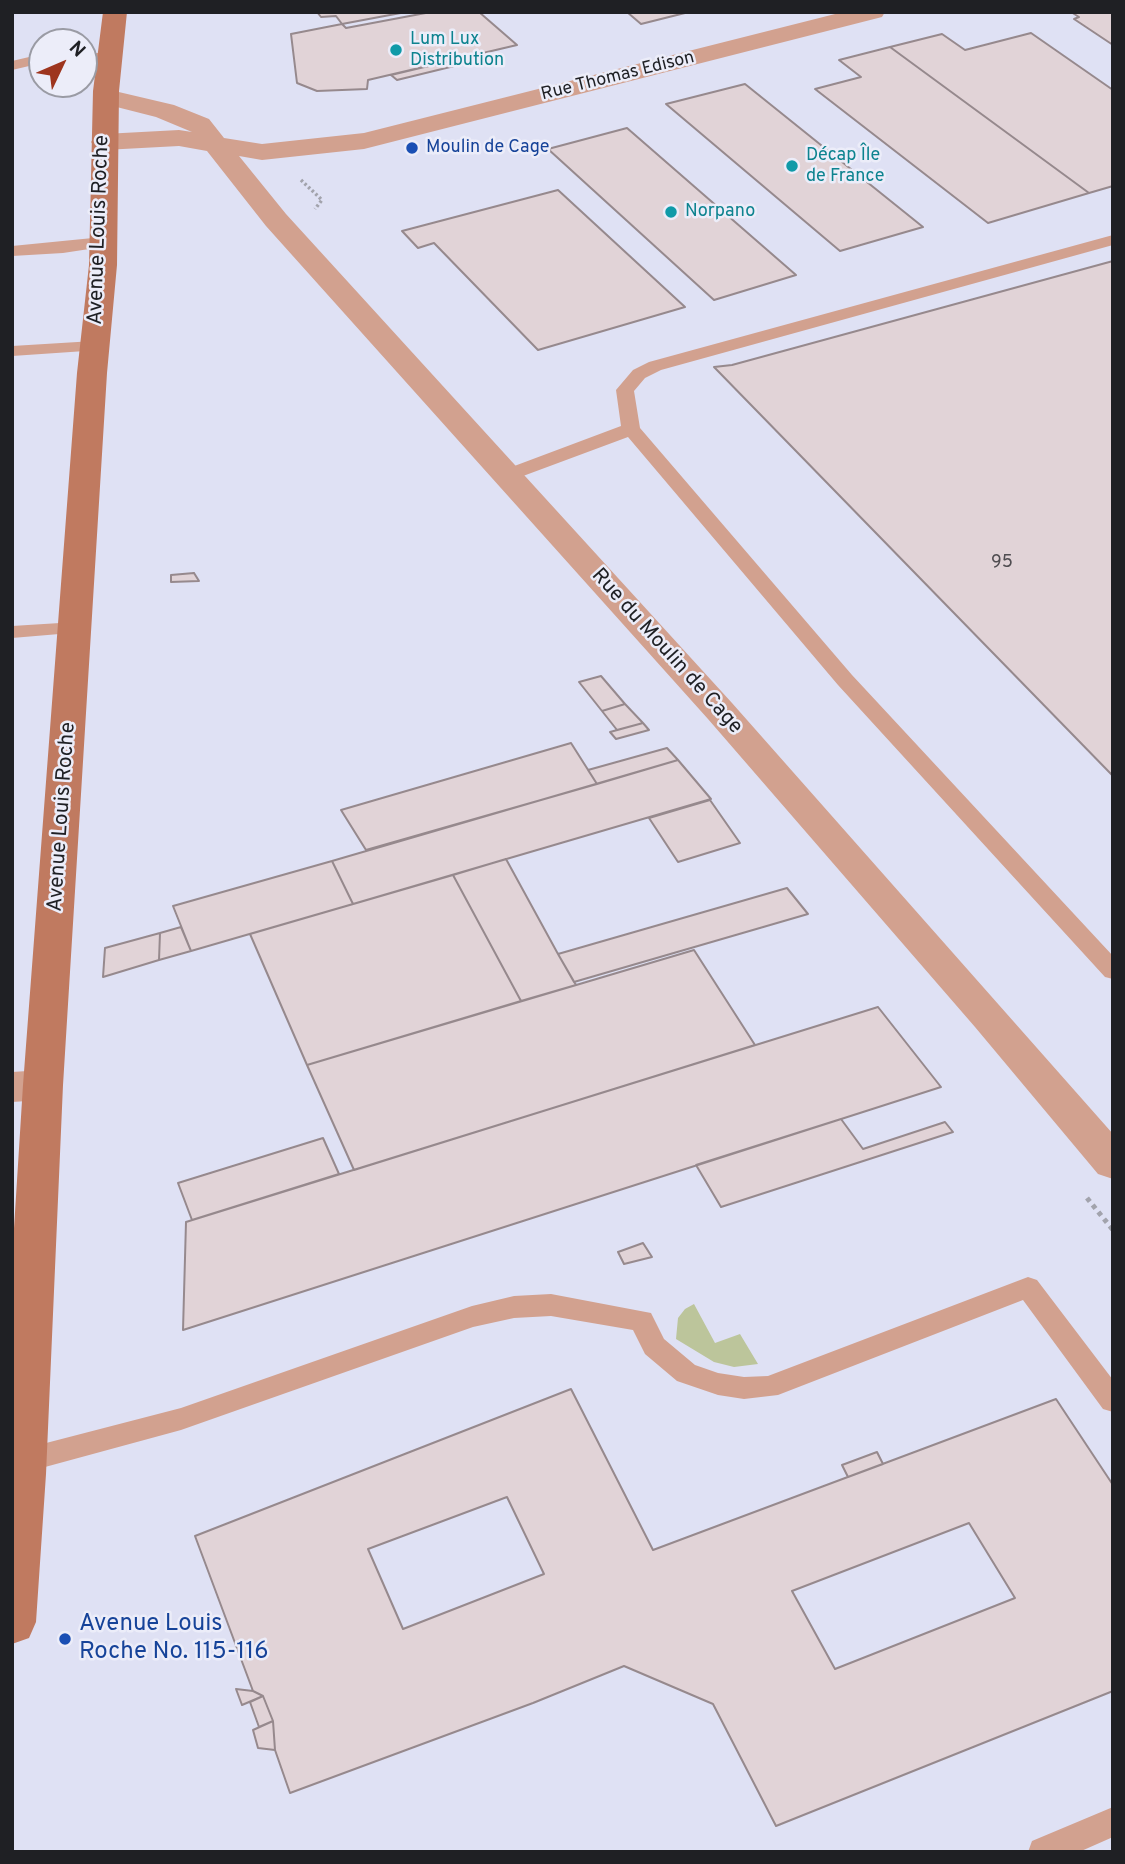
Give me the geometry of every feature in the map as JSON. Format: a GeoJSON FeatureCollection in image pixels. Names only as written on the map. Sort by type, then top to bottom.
{"type":"FeatureCollection","features":[{"type":"Feature","properties":{"kind":"main road","name":"Avenue Louis Roche"},"geometry":{"type":"LineString","coordinates":[[12,1622],[23,1461],[28,1086],[76,628],[103,242],[106,97],[115,12]]}},
{"type":"Feature","properties":{"kind":"street","name":"Rue Thomas Edison"},"geometry":{"type":"LineString","coordinates":[[214,145],[277,151],[364,141],[873,12]]}},
{"type":"Feature","properties":{"kind":"street","name":"Rue du Moulin de Cage"},"geometry":{"type":"LineString","coordinates":[[106,97],[187,118],[200,125],[214,145],[279,184],[276,220],[508,475],[980,1006],[1113,1163]]}},
{"type":"Feature","properties":{"kind":"street"},"geometry":{"type":"LineString","coordinates":[[104,142],[179,138],[214,145]]}},
{"type":"Feature","properties":{"kind":"street","name":"Rue Thomas Edison"},"geometry":{"type":"LineString","coordinates":[[279,184],[364,141]]}},
{"type":"Feature","properties":{"kind":"lane"},"geometry":{"type":"LineString","coordinates":[[98,57],[110,57]]}},
{"type":"Feature","properties":{"kind":"lane"},"geometry":{"type":"LineString","coordinates":[[1113,240],[655,366],[639,374],[625,390],[631,429],[845,680],[1113,971]]}},
{"type":"Feature","properties":{"kind":"lane"},"geometry":{"type":"LineString","coordinates":[[12,251],[103,242]]}},
{"type":"Feature","properties":{"kind":"lane"},"geometry":{"type":"LineString","coordinates":[[12,351],[94,346]]}},
{"type":"Feature","properties":{"kind":"lane"},"geometry":{"type":"LineString","coordinates":[[508,475],[631,429]]}},
{"type":"Feature","properties":{"kind":"lane"},"geometry":{"type":"LineString","coordinates":[[12,632],[76,628]]}},
{"type":"Feature","properties":{"kind":"lane"},"geometry":{"type":"LineString","coordinates":[[23,1461],[181,1419],[472,1317],[514,1307],[551,1305],[642,1321],[654,1346],[686,1373],[718,1384],[769,1387],[1028,1287],[1113,1401]]}},
{"type":"Feature","properties":{"kind":"lane"},"geometry":{"type":"LineString","coordinates":[[1043,1852],[1113,1822]]}},
{"type":"Feature","properties":{"kind":"path"},"geometry":{"type":"LineString","coordinates":[[279,184],[322,200],[320,206],[313,210]]}},
{"type":"Feature","properties":{"kind":"shaded area"},"geometry":{"type":"Polygon","coordinates":[[[12,12],[1113,12],[1113,1852],[12,1852],[12,12]]]}},
{"type":"Feature","properties":{"kind":"green space"},"geometry":{"type":"Polygon","coordinates":[[[694,1304],[715,1343],[740,1334],[758,1364],[734,1367],[714,1362],[676,1339],[678,1318],[685,1309],[694,1304]]]}},
{"type":"Feature","properties":{"kind":"building"},"geometry":{"type":"Polygon","coordinates":[[[317,12],[406,12],[342,24],[336,16],[321,17],[317,12]]]}},
{"type":"Feature","properties":{"kind":"building","name":"Lum Lux Distribution"},"geometry":{"type":"Polygon","coordinates":[[[431,12],[479,12],[517,45],[368,80],[367,89],[317,91],[297,83],[291,34],[342,24],[346,28],[431,12]]]}},
{"type":"Feature","properties":{"kind":"building"},"geometry":{"type":"Polygon","coordinates":[[[627,12],[689,12],[641,24],[627,12]]]}},
{"type":"Feature","properties":{"kind":"building"},"geometry":{"type":"Polygon","coordinates":[[[1071,12],[1113,12],[1113,45],[1074,19],[1079,17],[1071,12]]]}},
{"type":"Feature","properties":{"kind":"building"},"geometry":{"type":"Polygon","coordinates":[[[1031,33],[1113,90],[1113,186],[1089,193],[890,47],[942,34],[965,50],[1031,33]]]}},
{"type":"Feature","properties":{"kind":"building"},"geometry":{"type":"Polygon","coordinates":[[[890,47],[1089,193],[988,223],[815,89],[861,77],[839,60],[890,47]]]}},
{"type":"Feature","properties":{"kind":"building"},"geometry":{"type":"Polygon","coordinates":[[[479,54],[483,59],[397,80],[391,75],[479,54]]]}},
{"type":"Feature","properties":{"kind":"building","name":"Décap Île de France"},"geometry":{"type":"Polygon","coordinates":[[[745,84],[923,227],[840,251],[666,104],[745,84]]]}},
{"type":"Feature","properties":{"kind":"building","name":"Norpano"},"geometry":{"type":"Polygon","coordinates":[[[627,128],[796,275],[714,300],[548,149],[627,128]]]}},
{"type":"Feature","properties":{"kind":"building"},"geometry":{"type":"Polygon","coordinates":[[[558,190],[685,307],[538,350],[434,243],[418,248],[402,231],[558,190]]]}},
{"type":"Feature","properties":{"kind":"building"},"geometry":{"type":"Polygon","coordinates":[[[1113,261],[1113,776],[714,367],[732,365],[1113,261]]]}},
{"type":"Feature","properties":{"kind":"building"},"geometry":{"type":"Polygon","coordinates":[[[194,573],[199,581],[171,582],[171,575],[194,573]]]}},
{"type":"Feature","properties":{"kind":"building"},"geometry":{"type":"Polygon","coordinates":[[[601,676],[625,704],[602,711],[579,682],[601,676]]]}},
{"type":"Feature","properties":{"kind":"building"},"geometry":{"type":"Polygon","coordinates":[[[625,704],[643,723],[617,730],[602,711],[625,704]]]}},
{"type":"Feature","properties":{"kind":"building"},"geometry":{"type":"Polygon","coordinates":[[[643,723],[649,730],[616,739],[610,732],[643,723]]]}},
{"type":"Feature","properties":{"kind":"building"},"geometry":{"type":"Polygon","coordinates":[[[571,743],[597,784],[366,850],[341,810],[571,743]]]}},
{"type":"Feature","properties":{"kind":"building"},"geometry":{"type":"Polygon","coordinates":[[[667,748],[678,760],[597,784],[588,770],[667,748]]]}},
{"type":"Feature","properties":{"kind":"building"},"geometry":{"type":"Polygon","coordinates":[[[678,760],[711,799],[353,904],[332,861],[678,760]]]}},
{"type":"Feature","properties":{"kind":"building"},"geometry":{"type":"Polygon","coordinates":[[[710,800],[740,843],[678,862],[649,818],[710,800]]]}},
{"type":"Feature","properties":{"kind":"building"},"geometry":{"type":"Polygon","coordinates":[[[506,859],[576,985],[521,1001],[453,875],[506,859]]]}},
{"type":"Feature","properties":{"kind":"building"},"geometry":{"type":"Polygon","coordinates":[[[332,861],[353,904],[191,951],[173,906],[332,861]]]}},
{"type":"Feature","properties":{"kind":"building"},"geometry":{"type":"Polygon","coordinates":[[[453,875],[521,1001],[307,1065],[250,934],[453,875]]]}},
{"type":"Feature","properties":{"kind":"building"},"geometry":{"type":"Polygon","coordinates":[[[787,888],[808,914],[574,982],[558,954],[787,888]]]}},
{"type":"Feature","properties":{"kind":"building"},"geometry":{"type":"Polygon","coordinates":[[[181,927],[191,951],[159,960],[160,933],[181,927]]]}},
{"type":"Feature","properties":{"kind":"building"},"geometry":{"type":"Polygon","coordinates":[[[160,933],[159,960],[103,977],[105,948],[160,933]]]}},
{"type":"Feature","properties":{"kind":"building"},"geometry":{"type":"Polygon","coordinates":[[[694,950],[755,1045],[354,1170],[307,1065],[694,950]]]}},
{"type":"Feature","properties":{"kind":"building"},"geometry":{"type":"Polygon","coordinates":[[[878,1007],[941,1087],[183,1330],[186,1222],[878,1007]]]}},
{"type":"Feature","properties":{"kind":"building"},"geometry":{"type":"Polygon","coordinates":[[[841,1119],[863,1149],[945,1122],[953,1132],[721,1207],[696,1165],[841,1119]]]}},
{"type":"Feature","properties":{"kind":"building"},"geometry":{"type":"Polygon","coordinates":[[[323,1138],[339,1174],[192,1220],[178,1183],[323,1138]]]}},
{"type":"Feature","properties":{"kind":"building"},"geometry":{"type":"Polygon","coordinates":[[[643,1243],[652,1257],[624,1264],[618,1252],[643,1243]]]}},
{"type":"Feature","properties":{"kind":"building"},"geometry":{"type":"Polygon","coordinates":[[[571,1389],[653,1550],[1056,1399],[1113,1485],[1113,1691],[776,1826],[713,1704],[624,1666],[533,1703],[290,1793],[275,1750],[273,1721],[263,1696],[253,1691],[195,1536],[571,1389]],[[507,1497],[368,1549],[403,1629],[544,1574],[507,1497]],[[969,1523],[792,1591],[835,1669],[1015,1598],[969,1523]]]}},
{"type":"Feature","properties":{"kind":"building"},"geometry":{"type":"Polygon","coordinates":[[[877,1452],[883,1464],[848,1477],[842,1465],[877,1452]]]}},
{"type":"Feature","properties":{"kind":"building"},"geometry":{"type":"Polygon","coordinates":[[[236,1689],[253,1691],[263,1696],[242,1705],[236,1689]]]}},
{"type":"Feature","properties":{"kind":"building"},"geometry":{"type":"Polygon","coordinates":[[[263,1696],[273,1721],[259,1727],[250,1702],[263,1696]]]}},
{"type":"Feature","properties":{"kind":"building"},"geometry":{"type":"Polygon","coordinates":[[[273,1721],[275,1750],[258,1748],[253,1730],[273,1721]]]}},
{"type":"Feature","properties":{"kind":"place","name":"Lum Lux Distribution"},"geometry":{"type":"Point","coordinates":[396,50]}},
{"type":"Feature","properties":{"kind":"place","name":"Moulin de Cage"},"geometry":{"type":"Point","coordinates":[412,148]}},
{"type":"Feature","properties":{"kind":"place","name":"Décap Île de France"},"geometry":{"type":"Point","coordinates":[792,166]}},
{"type":"Feature","properties":{"kind":"place","name":"Norpano"},"geometry":{"type":"Point","coordinates":[671,212]}},
{"type":"Feature","properties":{"kind":"place","name":"Avenue Louis Roche No. 115-116"},"geometry":{"type":"Point","coordinates":[65,1639]}}]}
